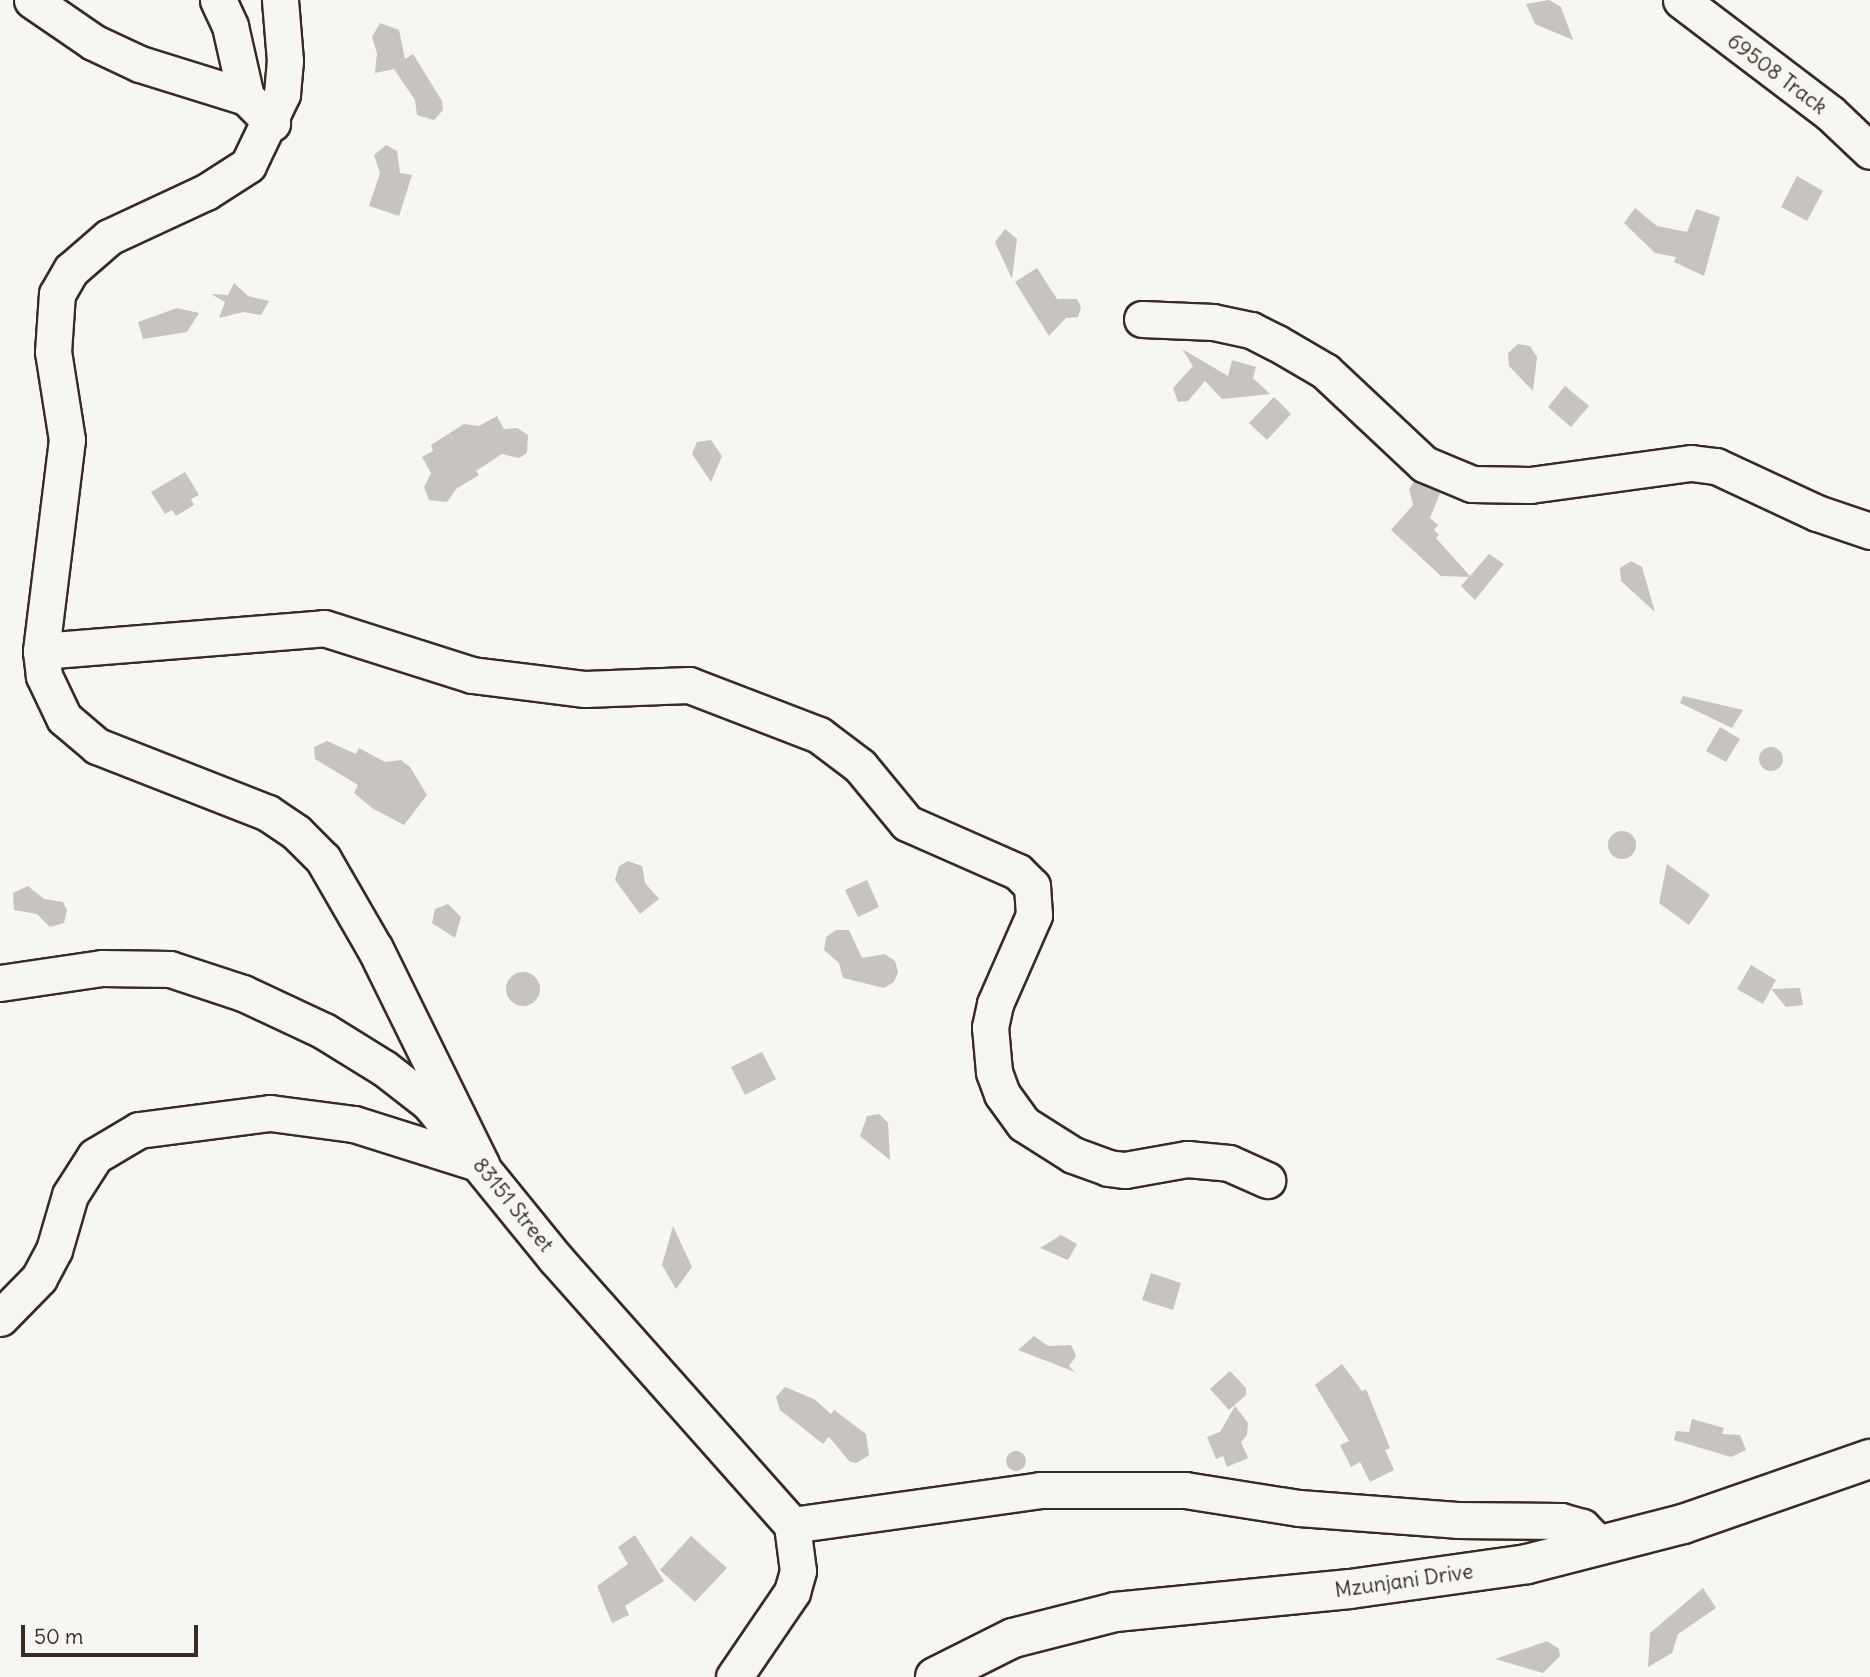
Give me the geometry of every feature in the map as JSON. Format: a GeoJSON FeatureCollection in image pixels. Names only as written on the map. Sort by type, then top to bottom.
{"type":"FeatureCollection","features":[{"type":"Feature","properties":{"kind":"main road","name":"Mzunjani Drive"},"geometry":{"type":"LineString","coordinates":[[935,1677],[1013,1638],[1115,1612],[1350,1589],[1527,1564],[1683,1524],[1870,1459]]}},
{"type":"Feature","properties":{"kind":"street"},"geometry":{"type":"LineString","coordinates":[[32,0],[93,42],[141,64],[246,97],[272,123]]}},
{"type":"Feature","properties":{"kind":"street"},"geometry":{"type":"LineString","coordinates":[[218,0],[230,26],[246,97]]}},
{"type":"Feature","properties":{"kind":"street"},"geometry":{"type":"LineString","coordinates":[[280,0],[285,61],[282,94],[272,123],[248,165],[206,192],[109,237],[71,270],[57,293],[53,352],[67,440],[41,651],[47,690],[78,733],[120,756],[268,813],[296,832],[323,859],[375,949],[481,1164]]}},
{"type":"Feature","properties":{"kind":"street","name":"69508 Track"},"geometry":{"type":"LineString","coordinates":[[1681,0],[1830,113],[1870,151]]}},
{"type":"Feature","properties":{"kind":"street"},"geometry":{"type":"LineString","coordinates":[[1142,320],[1213,322],[1251,330],[1295,352],[1325,372],[1424,464],[1472,484],[1530,485],[1692,463],[1716,466],[1817,513],[1870,531]]}},
{"type":"Feature","properties":{"kind":"street"},"geometry":{"type":"LineString","coordinates":[[41,651],[324,628],[472,675],[585,689],[689,685],[819,735],[860,766],[906,823],[1018,872],[1032,886],[1034,915],[995,1004],[990,1027],[994,1072],[1002,1094],[1024,1124],[1073,1155],[1108,1168],[1125,1170],[1187,1159],[1229,1163],[1266,1180]]}},
{"type":"Feature","properties":{"kind":"street","name":"83151 Street"},"geometry":{"type":"LineString","coordinates":[[0,983],[102,968],[170,970],[243,993],[324,1031],[384,1068],[429,1104],[481,1164],[555,1258],[792,1525]]}},
{"type":"Feature","properties":{"kind":"street"},"geometry":{"type":"LineString","coordinates":[[0,1318],[39,1278],[54,1250],[70,1195],[95,1156],[139,1130],[270,1113],[354,1124],[481,1164]]}},
{"type":"Feature","properties":{"kind":"street"},"geometry":{"type":"LineString","coordinates":[[734,1677],[792,1592],[798,1571],[792,1525],[1040,1490],[1185,1490],[1299,1508],[1457,1520],[1561,1521],[1582,1527],[1600,1545]]}},
{"type":"Feature","properties":{"kind":"building"},"geometry":{"type":"Polygon","coordinates":[[[1549,0],[1561,7],[1573,40],[1535,24],[1526,4],[1549,0]]]}},
{"type":"Feature","properties":{"kind":"building"},"geometry":{"type":"Polygon","coordinates":[[[380,23],[399,30],[405,59],[413,54],[442,101],[443,110],[434,120],[417,115],[415,100],[394,69],[375,73],[377,53],[372,37],[380,23]]]}},
{"type":"Feature","properties":{"kind":"building"},"geometry":{"type":"Polygon","coordinates":[[[386,145],[397,151],[400,173],[412,175],[399,216],[369,206],[380,173],[374,155],[386,145]]]}},
{"type":"Feature","properties":{"kind":"building"},"geometry":{"type":"Polygon","coordinates":[[[1797,176],[1823,191],[1807,221],[1781,207],[1797,176]]]}},
{"type":"Feature","properties":{"kind":"building"},"geometry":{"type":"Polygon","coordinates":[[[1635,208],[1657,226],[1687,232],[1696,209],[1720,217],[1704,276],[1674,262],[1676,257],[1655,253],[1624,223],[1635,208]]]}},
{"type":"Feature","properties":{"kind":"building"},"geometry":{"type":"Polygon","coordinates":[[[1005,229],[1017,239],[1012,279],[995,242],[1005,229]]]}},
{"type":"Feature","properties":{"kind":"building"},"geometry":{"type":"Polygon","coordinates":[[[1037,268],[1057,299],[1077,299],[1081,307],[1078,317],[1066,318],[1049,336],[1015,282],[1037,268]]]}},
{"type":"Feature","properties":{"kind":"building"},"geometry":{"type":"Polygon","coordinates":[[[234,283],[248,296],[269,301],[261,315],[243,312],[219,318],[225,302],[211,294],[228,295],[234,283]]]}},
{"type":"Feature","properties":{"kind":"building"},"geometry":{"type":"Polygon","coordinates":[[[177,308],[199,313],[187,332],[143,339],[138,322],[177,308]]]}},
{"type":"Feature","properties":{"kind":"building"},"geometry":{"type":"Polygon","coordinates":[[[1518,344],[1530,346],[1537,357],[1533,391],[1509,366],[1508,353],[1518,344]]]}},
{"type":"Feature","properties":{"kind":"building"},"geometry":{"type":"Polygon","coordinates":[[[1182,349],[1228,376],[1232,360],[1256,367],[1253,378],[1270,394],[1222,399],[1205,381],[1188,401],[1178,402],[1173,388],[1193,366],[1182,349]]]}},
{"type":"Feature","properties":{"kind":"building"},"geometry":{"type":"Polygon","coordinates":[[[1565,386],[1589,406],[1571,427],[1548,407],[1565,386]]]}},
{"type":"Feature","properties":{"kind":"building"},"geometry":{"type":"Polygon","coordinates":[[[1274,397],[1291,414],[1267,440],[1249,423],[1274,397]]]}},
{"type":"Feature","properties":{"kind":"building"},"geometry":{"type":"Polygon","coordinates":[[[497,416],[504,429],[517,428],[528,435],[527,453],[519,458],[502,454],[476,471],[479,475],[456,489],[447,502],[429,500],[424,487],[431,473],[422,457],[433,451],[431,445],[464,424],[479,426],[497,416]]]}},
{"type":"Feature","properties":{"kind":"building"},"geometry":{"type":"Polygon","coordinates":[[[711,440],[722,456],[711,482],[692,454],[697,442],[711,440]]]}},
{"type":"Feature","properties":{"kind":"building"},"geometry":{"type":"Polygon","coordinates":[[[185,472],[199,495],[191,499],[194,505],[176,516],[172,510],[165,514],[151,492],[185,472]]]}},
{"type":"Feature","properties":{"kind":"building"},"geometry":{"type":"Polygon","coordinates":[[[1414,481],[1440,493],[1430,518],[1438,525],[1434,530],[1439,535],[1436,538],[1470,576],[1489,554],[1504,564],[1475,600],[1461,586],[1469,577],[1441,576],[1391,530],[1413,505],[1409,489],[1414,481]]]}},
{"type":"Feature","properties":{"kind":"building"},"geometry":{"type":"Polygon","coordinates":[[[1631,561],[1642,567],[1655,612],[1621,581],[1620,568],[1631,561]]]}},
{"type":"Feature","properties":{"kind":"building"},"geometry":{"type":"Polygon","coordinates":[[[1683,696],[1743,710],[1732,728],[1680,703],[1683,696]]]}},
{"type":"Feature","properties":{"kind":"building"},"geometry":{"type":"Polygon","coordinates":[[[1720,727],[1740,739],[1726,762],[1706,751],[1720,727]]]}},
{"type":"Feature","properties":{"kind":"building"},"geometry":{"type":"Polygon","coordinates":[[[327,741],[356,754],[359,748],[385,762],[401,760],[410,767],[427,795],[404,825],[372,808],[354,793],[358,785],[315,759],[314,747],[327,741]]]}},
{"type":"Feature","properties":{"kind":"building"},"geometry":{"type":"Polygon","coordinates":[[[1771,747],[1780,750],[1783,759],[1780,768],[1771,771],[1762,768],[1759,759],[1762,750],[1771,747]]]}},
{"type":"Feature","properties":{"kind":"building"},"geometry":{"type":"Polygon","coordinates":[[[1622,831],[1632,835],[1636,845],[1632,855],[1622,859],[1612,855],[1608,845],[1612,835],[1622,831]]]}},
{"type":"Feature","properties":{"kind":"building"},"geometry":{"type":"Polygon","coordinates":[[[628,861],[642,866],[645,883],[659,899],[640,914],[615,880],[619,866],[628,861]]]}},
{"type":"Feature","properties":{"kind":"building"},"geometry":{"type":"Polygon","coordinates":[[[1667,864],[1710,895],[1689,925],[1659,903],[1667,864]]]}},
{"type":"Feature","properties":{"kind":"building"},"geometry":{"type":"Polygon","coordinates":[[[867,880],[879,907],[858,917],[845,890],[867,880]]]}},
{"type":"Feature","properties":{"kind":"building"},"geometry":{"type":"Polygon","coordinates":[[[28,886],[44,899],[63,902],[67,910],[64,923],[50,927],[37,914],[14,910],[13,893],[28,886]]]}},
{"type":"Feature","properties":{"kind":"building"},"geometry":{"type":"Polygon","coordinates":[[[448,904],[461,917],[455,938],[432,923],[435,909],[448,904]]]}},
{"type":"Feature","properties":{"kind":"building"},"geometry":{"type":"Polygon","coordinates":[[[836,930],[849,930],[862,958],[885,954],[895,961],[898,972],[894,982],[884,988],[843,978],[839,963],[824,950],[826,937],[836,930]]]}},
{"type":"Feature","properties":{"kind":"building"},"geometry":{"type":"Polygon","coordinates":[[[1751,965],[1776,980],[1763,1004],[1737,989],[1751,965]]]}},
{"type":"Feature","properties":{"kind":"building"},"geometry":{"type":"Polygon","coordinates":[[[523,972],[535,977],[540,989],[535,1001],[523,1006],[511,1001],[506,989],[511,977],[523,972]]]}},
{"type":"Feature","properties":{"kind":"building"},"geometry":{"type":"Polygon","coordinates":[[[1800,988],[1803,1005],[1786,1007],[1771,989],[1800,988]]]}},
{"type":"Feature","properties":{"kind":"building"},"geometry":{"type":"Polygon","coordinates":[[[762,1052],[776,1079],[745,1095],[731,1067],[762,1052]]]}},
{"type":"Feature","properties":{"kind":"building"},"geometry":{"type":"Polygon","coordinates":[[[879,1114],[888,1123],[890,1160],[860,1136],[867,1116],[879,1114]]]}},
{"type":"Feature","properties":{"kind":"building"},"geometry":{"type":"Polygon","coordinates":[[[673,1226],[692,1267],[676,1289],[662,1265],[673,1226]]]}},
{"type":"Feature","properties":{"kind":"building"},"geometry":{"type":"Polygon","coordinates":[[[1061,1235],[1077,1244],[1068,1260],[1040,1248],[1061,1235]]]}},
{"type":"Feature","properties":{"kind":"building"},"geometry":{"type":"Polygon","coordinates":[[[1151,1273],[1181,1283],[1173,1310],[1142,1300],[1151,1273]]]}},
{"type":"Feature","properties":{"kind":"building"},"geometry":{"type":"Polygon","coordinates":[[[1034,1336],[1048,1346],[1071,1345],[1076,1356],[1069,1366],[1075,1372],[1018,1350],[1034,1336]]]}},
{"type":"Feature","properties":{"kind":"building"},"geometry":{"type":"Polygon","coordinates":[[[1342,1364],[1362,1391],[1366,1389],[1390,1448],[1385,1450],[1394,1470],[1370,1482],[1360,1462],[1351,1467],[1340,1445],[1349,1441],[1315,1385],[1342,1364]]]}},
{"type":"Feature","properties":{"kind":"building"},"geometry":{"type":"Polygon","coordinates":[[[1230,1371],[1246,1388],[1246,1395],[1229,1410],[1210,1389],[1230,1371]]]}},
{"type":"Feature","properties":{"kind":"building"},"geometry":{"type":"Polygon","coordinates":[[[785,1387],[814,1399],[831,1414],[834,1410],[866,1434],[869,1455],[857,1463],[850,1462],[829,1437],[823,1444],[780,1410],[776,1397],[785,1387]]]}},
{"type":"Feature","properties":{"kind":"building"},"geometry":{"type":"Polygon","coordinates":[[[1235,1406],[1248,1423],[1247,1435],[1241,1442],[1248,1458],[1227,1467],[1223,1456],[1216,1459],[1207,1437],[1220,1432],[1235,1406]]]}},
{"type":"Feature","properties":{"kind":"building"},"geometry":{"type":"Polygon","coordinates":[[[1692,1419],[1724,1428],[1722,1434],[1740,1435],[1746,1450],[1731,1457],[1674,1440],[1676,1431],[1689,1432],[1692,1419]]]}},
{"type":"Feature","properties":{"kind":"building"},"geometry":{"type":"Polygon","coordinates":[[[1016,1451],[1023,1454],[1026,1461],[1023,1468],[1016,1471],[1009,1468],[1006,1461],[1009,1454],[1016,1451]]]}},
{"type":"Feature","properties":{"kind":"building"},"geometry":{"type":"Polygon","coordinates":[[[635,1535],[664,1581],[625,1606],[629,1615],[612,1623],[597,1586],[628,1564],[618,1547],[635,1535]]]}},
{"type":"Feature","properties":{"kind":"building"},"geometry":{"type":"Polygon","coordinates":[[[691,1536],[727,1568],[695,1602],[660,1570],[691,1536]]]}},
{"type":"Feature","properties":{"kind":"building"},"geometry":{"type":"Polygon","coordinates":[[[1703,1588],[1716,1608],[1678,1634],[1672,1653],[1648,1667],[1650,1633],[1703,1588]]]}},
{"type":"Feature","properties":{"kind":"building"},"geometry":{"type":"Polygon","coordinates":[[[1547,1641],[1559,1649],[1560,1656],[1543,1673],[1495,1659],[1547,1641]]]}}]}
